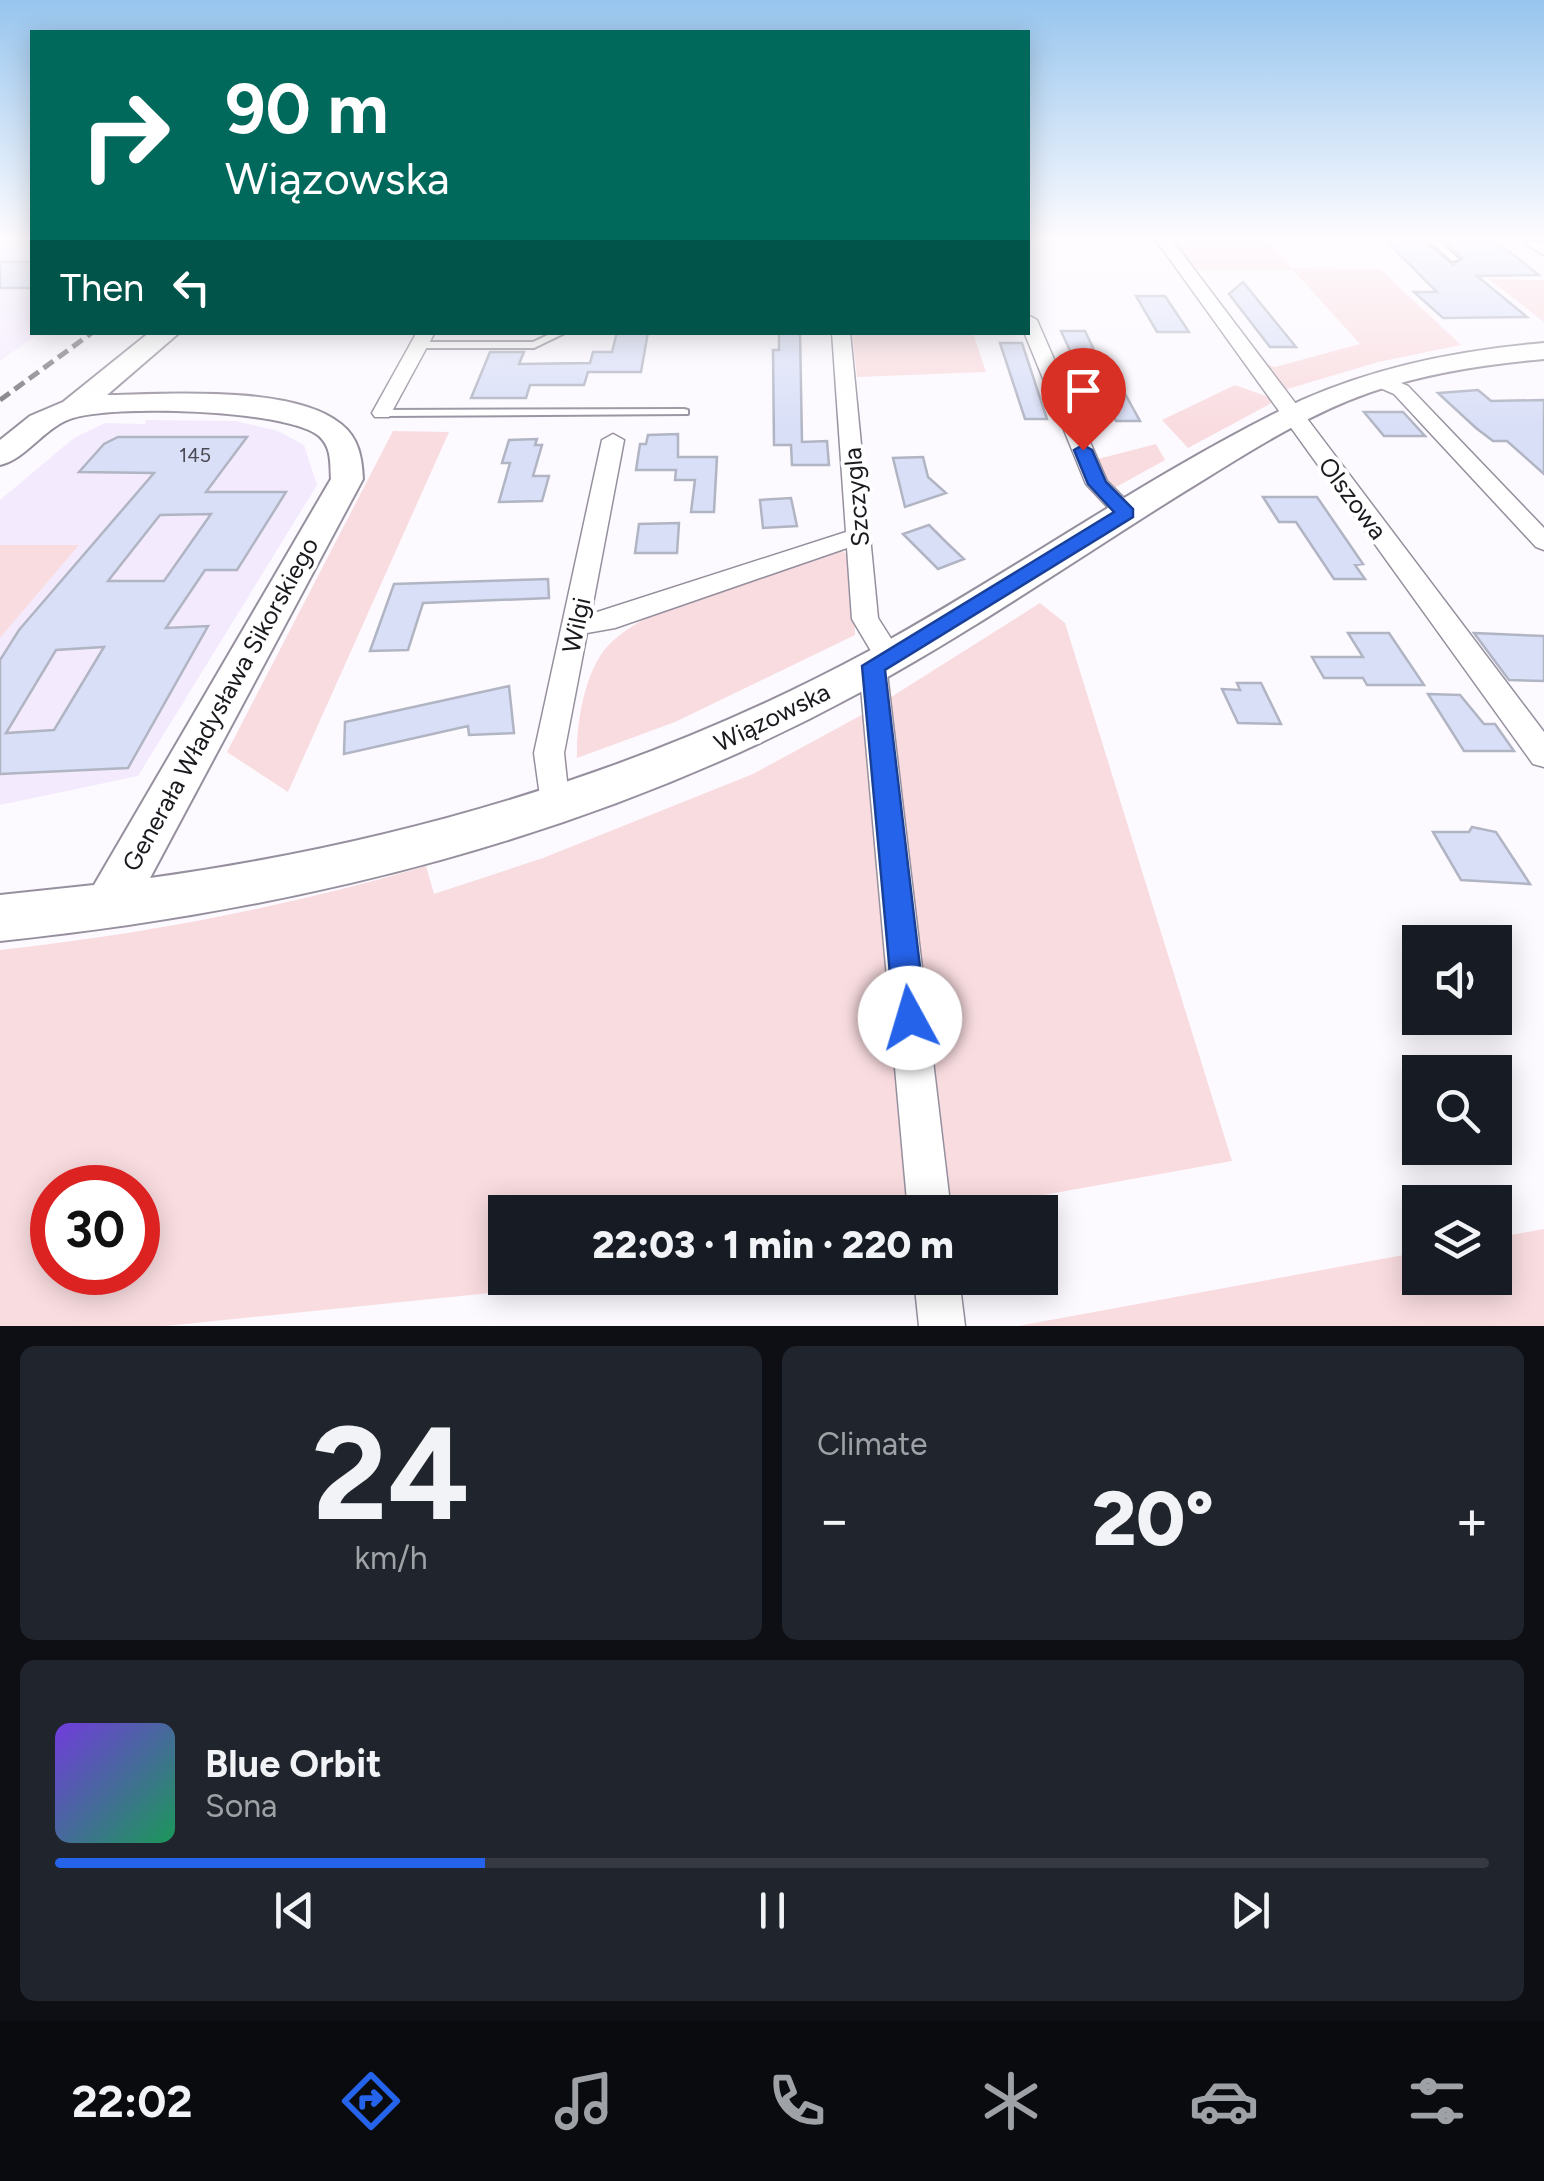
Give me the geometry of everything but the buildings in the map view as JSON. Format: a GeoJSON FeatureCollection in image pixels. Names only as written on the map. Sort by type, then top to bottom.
{"type":"FeatureCollection","features":[{"type":"Feature","properties":{"kind":"main road"},"geometry":{"type":"LineString","coordinates":[[0,470],[163,335]]}},
{"type":"Feature","properties":{"kind":"main road","name":"Wiązowska"},"geometry":{"type":"LineString","coordinates":[[0,918],[108,908],[255,886],[383,860],[554,810],[714,746],[881,661],[1291,414],[1378,380],[1445,364],[1544,352]]}},
{"type":"Feature","properties":{"kind":"main road"},"geometry":{"type":"LineString","coordinates":[[0,456],[38,424],[73,407]]}},
{"type":"Feature","properties":{"kind":"main road","name":"Generała Władysława Sikorskiego"},"geometry":{"type":"LineString","coordinates":[[73,407],[97,415],[228,417],[288,428],[306,438],[324,458],[332,500],[108,908]]}},
{"type":"Feature","properties":{"kind":"street","name":"Olszowa"},"geometry":{"type":"LineString","coordinates":[[1209,302],[1544,755]]}},
{"type":"Feature","properties":{"kind":"street"},"geometry":{"type":"LineString","coordinates":[[1030,325],[1097,484],[1126,513]]}},
{"type":"Feature","properties":{"kind":"street","name":"Szczygla"},"geometry":{"type":"LineString","coordinates":[[841,335],[865,619],[881,661],[928,1195]]}},
{"type":"Feature","properties":{"kind":"street"},"geometry":{"type":"LineString","coordinates":[[382,413],[422,339]]}},
{"type":"Feature","properties":{"kind":"street"},"geometry":{"type":"LineString","coordinates":[[1378,380],[1401,390],[1544,542]]}},
{"type":"Feature","properties":{"kind":"street","name":"Wilgi"},"geometry":{"type":"LineString","coordinates":[[554,810],[549,754],[614,440]]}},
{"type":"Feature","properties":{"kind":"street"},"geometry":{"type":"LineString","coordinates":[[576,625],[606,621],[860,535]]}},
{"type":"Feature","properties":{"kind":"street"},"geometry":{"type":"LineString","coordinates":[[939,1295],[942,1326]]}},
{"type":"Feature","properties":{"kind":"lane"},"geometry":{"type":"LineString","coordinates":[[422,339],[534,345],[556,335]]}},
{"type":"Feature","properties":{"kind":"lane"},"geometry":{"type":"LineString","coordinates":[[382,413],[684,412]]}},
{"type":"Feature","properties":{"kind":"shaded area"},"geometry":{"type":"Polygon","coordinates":[[[0,302],[30,302],[30,335],[37,335],[0,361],[0,302]]]}},
{"type":"Feature","properties":{"kind":"shaded area"},"geometry":{"type":"Polygon","coordinates":[[[1322,302],[1415,302],[1461,345],[1378,362],[1284,390],[1265,364],[1275,367],[1360,344],[1322,302]]]}},
{"type":"Feature","properties":{"kind":"shaded area"},"geometry":{"type":"Polygon","coordinates":[[[1518,302],[1544,302],[1544,322],[1518,302]]]}},
{"type":"Feature","properties":{"kind":"shaded area"},"geometry":{"type":"Polygon","coordinates":[[[852,335],[974,335],[986,372],[857,377],[852,335]]]}},
{"type":"Feature","properties":{"kind":"shaded area"},"geometry":{"type":"Polygon","coordinates":[[[1235,385],[1277,400],[1188,448],[1162,420],[1235,385]]]}},
{"type":"Feature","properties":{"kind":"shaded area"},"geometry":{"type":"Polygon","coordinates":[[[146,420],[236,421],[278,431],[304,445],[317,485],[138,776],[0,805],[0,638],[78,546],[0,545],[0,500],[74,438],[105,423],[145,424],[146,420]]]}},
{"type":"Feature","properties":{"kind":"shaded area"},"geometry":{"type":"Polygon","coordinates":[[[393,431],[449,432],[288,792],[227,752],[393,431]]]}},
{"type":"Feature","properties":{"kind":"shaded area"},"geometry":{"type":"Polygon","coordinates":[[[1156,444],[1165,460],[1109,491],[1094,460],[1156,444]]]}},
{"type":"Feature","properties":{"kind":"shaded area"},"geometry":{"type":"Polygon","coordinates":[[[0,545],[79,545],[0,638],[0,545]]]}},
{"type":"Feature","properties":{"kind":"shaded area"},"geometry":{"type":"Polygon","coordinates":[[[838,547],[852,559],[855,635],[675,722],[577,758],[580,716],[592,672],[606,648],[624,632],[681,602],[838,547]]]}},
{"type":"Feature","properties":{"kind":"shaded area"},"geometry":{"type":"Polygon","coordinates":[[[1040,603],[1065,623],[1232,1161],[1044,1195],[948,1195],[888,699],[1040,603]]]}},
{"type":"Feature","properties":{"kind":"shaded area"},"geometry":{"type":"Polygon","coordinates":[[[869,711],[914,1195],[488,1195],[488,1293],[166,1326],[0,1326],[0,950],[215,917],[426,866],[434,894],[543,858],[753,774],[869,711]]]}},
{"type":"Feature","properties":{"kind":"shaded area"},"geometry":{"type":"Polygon","coordinates":[[[1544,1229],[1544,1326],[1018,1326],[1402,1255],[1402,1295],[1512,1295],[1512,1235],[1544,1229]]]}},
{"type":"Feature","properties":{"kind":"railway"},"geometry":{"type":"LineString","coordinates":[[0,400],[89,335]]}},
{"type":"Feature","properties":{"kind":"route"},"geometry":{"type":"LineString","coordinates":[[910,1018],[873,666],[1126,513],[1097,484],[1083,450]]}}]}
